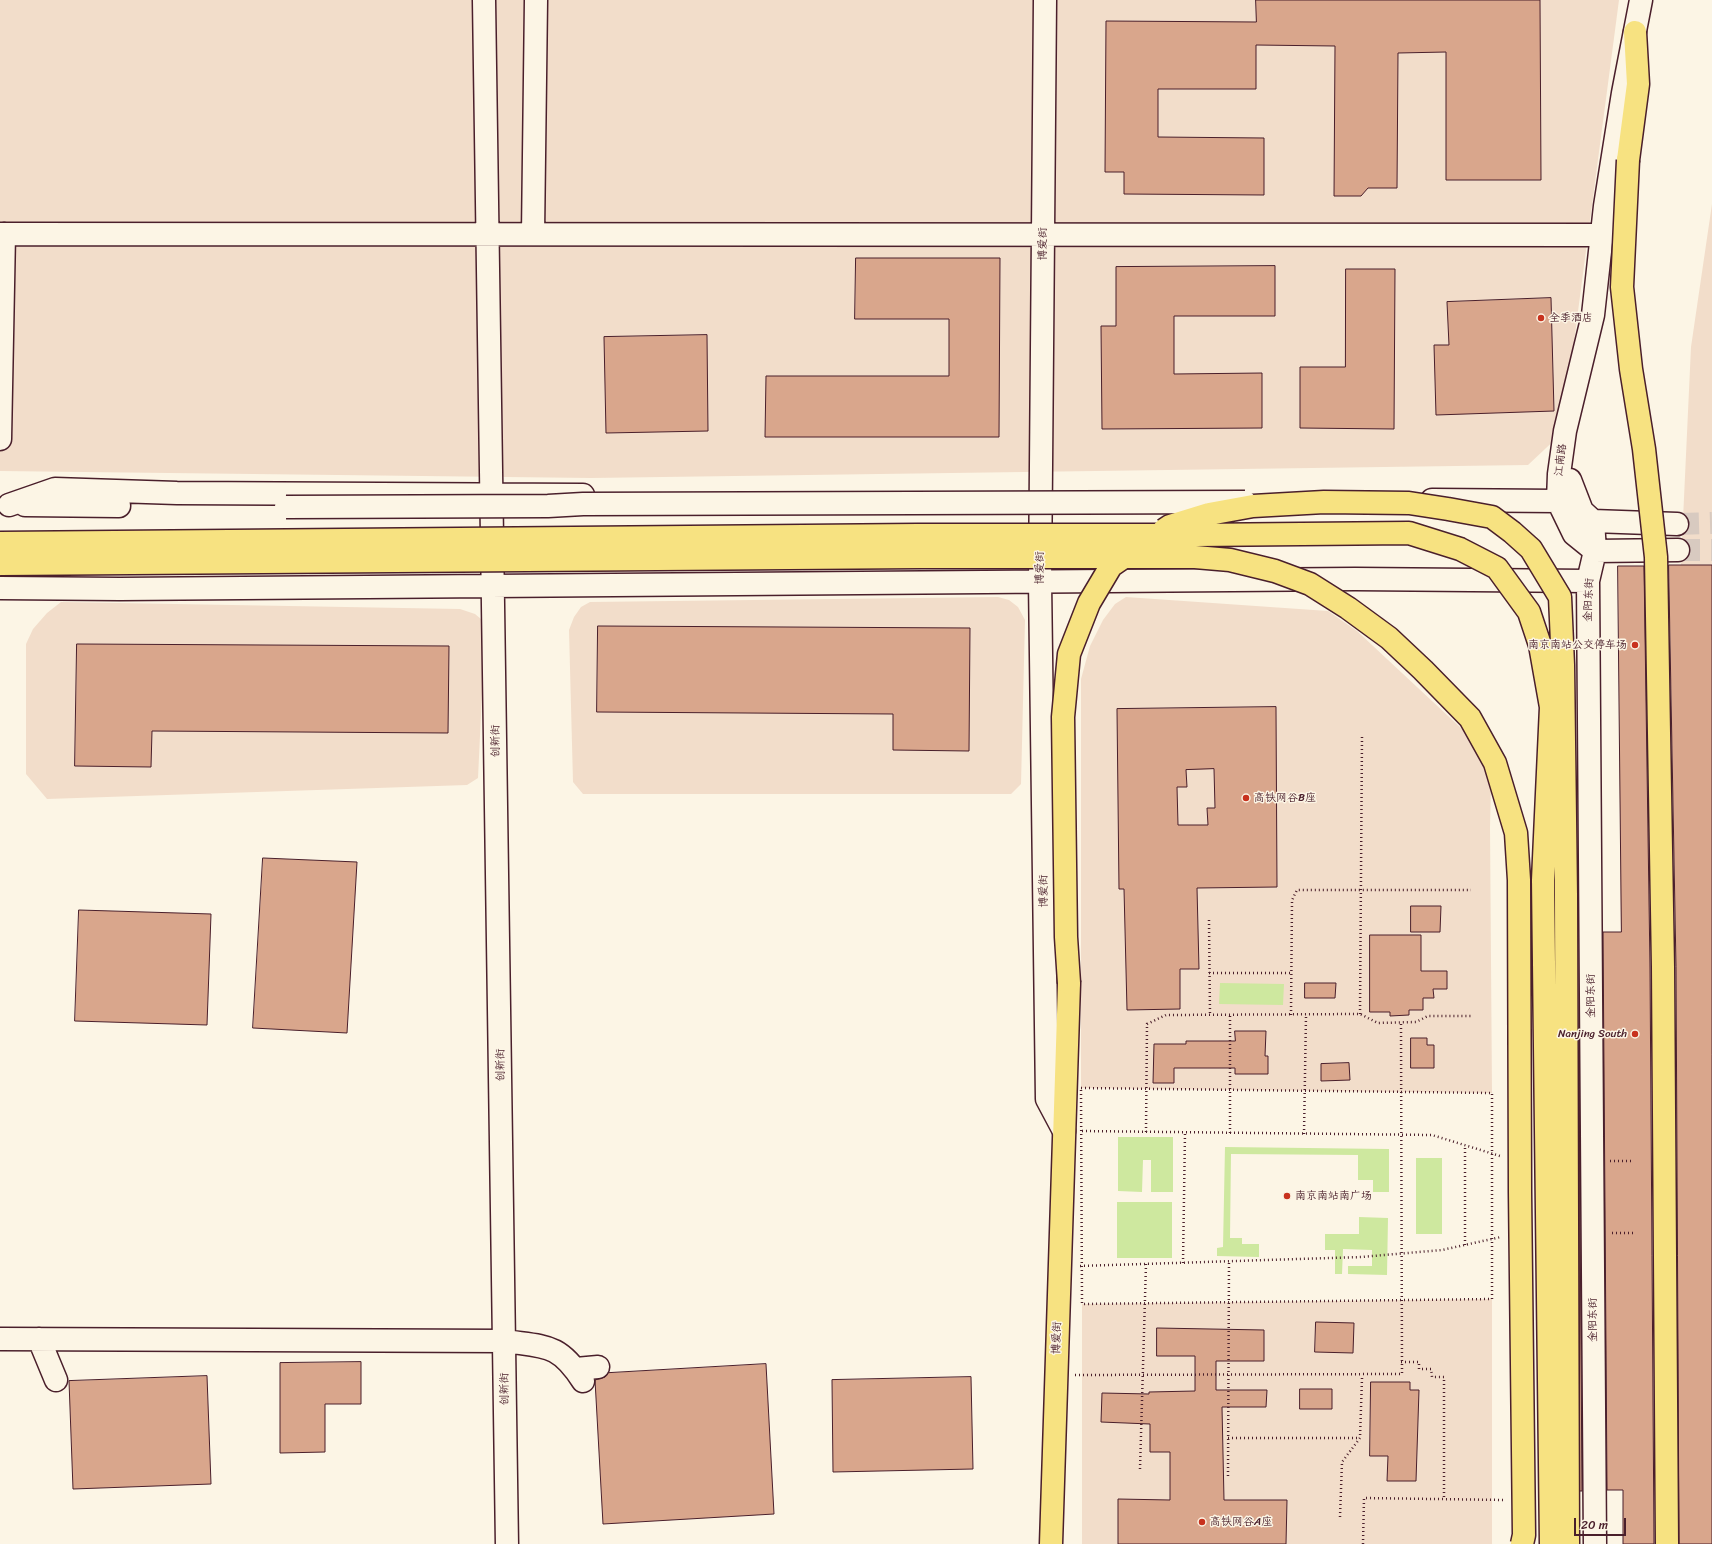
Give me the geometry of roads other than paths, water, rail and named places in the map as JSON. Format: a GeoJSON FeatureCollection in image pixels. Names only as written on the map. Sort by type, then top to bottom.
{"type":"FeatureCollection","features":[{"type":"Feature","properties":{"kind":"main road"},"geometry":{"type":"LineString","coordinates":[[1635,32],[1638,84],[1628,160],[1622,287],[1631,369],[1644,449],[1656,557],[1663,967],[1667,1544]]}},
{"type":"Feature","properties":{"kind":"main road","name":"博爱街"},"geometry":{"type":"LineString","coordinates":[[1051,1544],[1073,1131],[1069,983],[1066,937],[1063,717],[1069,654],[1089,603],[1111,566],[1170,526],[1209,514],[1252,506],[1324,502],[1408,503],[1492,517],[1531,549],[1560,597],[1563,665],[1566,887],[1568,1544]]}},
{"type":"Feature","properties":{"kind":"main road"},"geometry":{"type":"LineString","coordinates":[[0,543],[902,535],[1409,533],[1460,549],[1497,568],[1529,612],[1540,645],[1551,707],[1544,880],[1551,1544]]}},
{"type":"Feature","properties":{"kind":"main road"},"geometry":{"type":"LineString","coordinates":[[0,564],[921,557],[1195,557],[1230,560],[1275,571],[1310,584],[1348,608],[1389,638],[1470,718],[1495,763],[1516,833],[1519,880],[1522,1544]]}},
{"type":"Feature","properties":{"kind":"street","name":"创新街"},"geometry":{"type":"LineString","coordinates":[[484,0],[508,1544]]}},
{"type":"Feature","properties":{"kind":"street"},"geometry":{"type":"LineString","coordinates":[[533,234],[536,0]]}},
{"type":"Feature","properties":{"kind":"street","name":"博爱街"},"geometry":{"type":"LineString","coordinates":[[1045,0],[1040,581],[1048,1099],[1073,1131]]}},
{"type":"Feature","properties":{"kind":"street","name":"江南路"},"geometry":{"type":"LineString","coordinates":[[1595,551],[1574,534],[1567,497],[1559,474],[1566,431],[1593,315],[1606,198],[1641,0]]}},
{"type":"Feature","properties":{"kind":"street"},"geometry":{"type":"LineString","coordinates":[[0,439],[2,234],[1043,236],[1602,235]]}},
{"type":"Feature","properties":{"kind":"street"},"geometry":{"type":"LineString","coordinates":[[5,505],[55,489],[177,494],[492,496],[1041,498],[1567,497]]}},
{"type":"Feature","properties":{"kind":"street","name":"江南路"},"geometry":{"type":"LineString","coordinates":[[1567,497],[1593,521]]}},
{"type":"Feature","properties":{"kind":"street"},"geometry":{"type":"LineString","coordinates":[[5,505],[286,507],[548,506],[583,504],[1324,502]]}},
{"type":"Feature","properties":{"kind":"street"},"geometry":{"type":"LineString","coordinates":[[1593,521],[1677,524]]}},
{"type":"Feature","properties":{"kind":"street","name":"金阳东街"},"geometry":{"type":"LineString","coordinates":[[1593,521],[1595,551],[1588,581],[1595,1544]]}},
{"type":"Feature","properties":{"kind":"street"},"geometry":{"type":"LineString","coordinates":[[1595,551],[1678,550]]}},
{"type":"Feature","properties":{"kind":"street"},"geometry":{"type":"LineString","coordinates":[[0,588],[120,590],[1355,578],[1588,581]]}},
{"type":"Feature","properties":{"kind":"street"},"geometry":{"type":"LineString","coordinates":[[0,1339],[505,1341],[549,1347],[558,1352],[585,1373]]}},
{"type":"Feature","properties":{"kind":"street"},"geometry":{"type":"LineString","coordinates":[[39,1339],[56,1380]]}},
{"type":"Feature","properties":{"kind":"tunnel"},"geometry":{"type":"LineString","coordinates":[[1677,524],[1712,523]]}},
{"type":"Feature","properties":{"kind":"tunnel"},"geometry":{"type":"LineString","coordinates":[[1678,550],[1712,550]]}},
{"type":"Feature","properties":{"kind":"place","name":"全季酒店"},"geometry":{"type":"Point","coordinates":[1541,318]}},
{"type":"Feature","properties":{"kind":"place","name":"南京南站公交停车场"},"geometry":{"type":"Point","coordinates":[1635,645]}},
{"type":"Feature","properties":{"kind":"place","name":"高铁网谷B座"},"geometry":{"type":"Point","coordinates":[1246,798]}},
{"type":"Feature","properties":{"kind":"place","name":"Nanjing South"},"geometry":{"type":"Point","coordinates":[1635,1034]}},
{"type":"Feature","properties":{"kind":"place","name":"南京南站南广场"},"geometry":{"type":"Point","coordinates":[1287,1196]}},
{"type":"Feature","properties":{"kind":"place","name":"高铁网谷A座"},"geometry":{"type":"Point","coordinates":[1202,1522]}}]}
